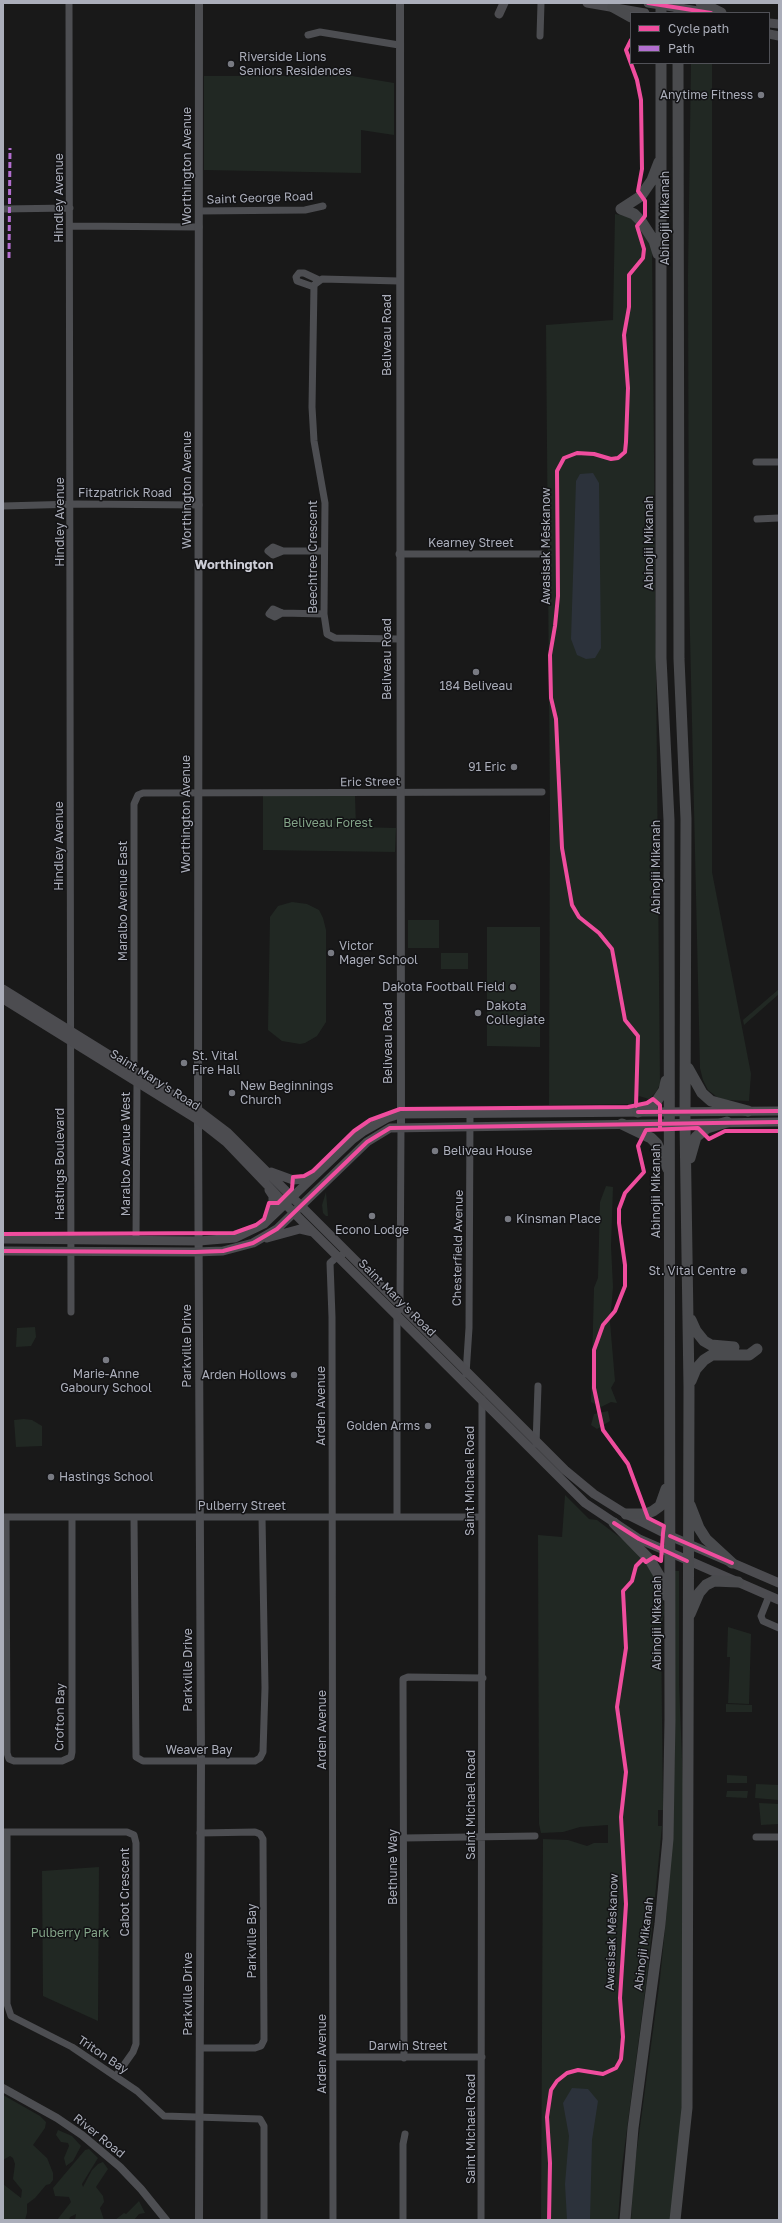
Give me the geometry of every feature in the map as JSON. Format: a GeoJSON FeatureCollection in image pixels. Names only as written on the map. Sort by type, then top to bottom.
{"type":"FeatureCollection","features":[{"type":"Feature","properties":{"kind":"main road"},"geometry":{"type":"LineString","coordinates":[[499,14],[504,3]]}},
{"type":"Feature","properties":{"kind":"main road"},"geometry":{"type":"LineString","coordinates":[[587,3],[640,12]]}},
{"type":"Feature","properties":{"kind":"main road"},"geometry":{"type":"LineString","coordinates":[[648,3],[661,7],[705,12]]}},
{"type":"Feature","properties":{"kind":"main road"},"geometry":{"type":"LineString","coordinates":[[701,3],[719,12]]}},
{"type":"Feature","properties":{"kind":"main road"},"geometry":{"type":"LineString","coordinates":[[613,7],[630,16]]}},
{"type":"Feature","properties":{"kind":"main road"},"geometry":{"type":"LineString","coordinates":[[657,64],[661,83]]}},
{"type":"Feature","properties":{"kind":"main road","name":"Abinojii Mikanah"},"geometry":{"type":"LineString","coordinates":[[625,2220],[633,2128],[660,1924],[668,1839],[670,1604],[669,820],[662,658],[661,64]]}},
{"type":"Feature","properties":{"kind":"main road","name":"Abinojii Mikanah"},"geometry":{"type":"LineString","coordinates":[[675,2220],[688,2108],[687,1561],[689,1387],[686,1172],[686,819],[679,651],[678,64]]}},
{"type":"Feature","properties":{"kind":"main road"},"geometry":{"type":"LineString","coordinates":[[677,81],[681,64]]}},
{"type":"Feature","properties":{"kind":"main road"},"geometry":{"type":"LineString","coordinates":[[662,152],[652,180],[641,196],[621,209],[634,214],[641,221],[654,241],[662,264]]}},
{"type":"Feature","properties":{"kind":"main road","name":"Saint Mary's Road"},"geometry":{"type":"LineString","coordinates":[[5,995],[70,1029],[134,1069],[179,1103],[262,1173]]}},
{"type":"Feature","properties":{"kind":"main road","name":"Saint Mary's Road"},"geometry":{"type":"LineString","coordinates":[[5,995],[71,1041],[137,1082],[179,1103],[198,1110],[227,1132],[262,1173],[289,1201],[295,1214],[338,1256],[398,1310],[465,1376],[535,1446],[585,1503],[639,1538],[687,1561],[779,1600]]}},
{"type":"Feature","properties":{"kind":"main road"},"geometry":{"type":"LineString","coordinates":[[638,1112],[649,1108],[661,1097],[664,1090],[669,1065]]}},
{"type":"Feature","properties":{"kind":"main road"},"geometry":{"type":"LineString","coordinates":[[687,1066],[702,1093],[712,1101],[748,1111]]}},
{"type":"Feature","properties":{"kind":"main road"},"geometry":{"type":"LineString","coordinates":[[262,1239],[295,1214],[366,1142],[390,1128],[622,1124],[670,1117],[686,1117],[748,1111],[779,1111]]}},
{"type":"Feature","properties":{"kind":"main road"},"geometry":{"type":"LineString","coordinates":[[3,1239],[199,1241],[236,1238],[264,1224],[364,1130],[387,1118],[400,1114],[560,1114],[638,1112],[670,1117]]}},
{"type":"Feature","properties":{"kind":"main road"},"geometry":{"type":"LineString","coordinates":[[560,1114],[560,1125]]}},
{"type":"Feature","properties":{"kind":"main road"},"geometry":{"type":"LineString","coordinates":[[686,1117],[727,1122],[779,1122]]}},
{"type":"Feature","properties":{"kind":"main road"},"geometry":{"type":"LineString","coordinates":[[686,1172],[696,1137],[708,1128],[727,1122]]}},
{"type":"Feature","properties":{"kind":"main road"},"geometry":{"type":"LineString","coordinates":[[622,1124],[644,1134],[656,1144],[670,1175]]}},
{"type":"Feature","properties":{"kind":"main road"},"geometry":{"type":"LineString","coordinates":[[262,1173],[293,1180],[305,1179],[319,1173]]}},
{"type":"Feature","properties":{"kind":"main road"},"geometry":{"type":"LineString","coordinates":[[262,1173],[273,1196],[273,1211],[264,1224]]}},
{"type":"Feature","properties":{"kind":"main road","name":"Saint Mary's Road"},"geometry":{"type":"LineString","coordinates":[[289,1201],[302,1207],[350,1255],[398,1310]]}},
{"type":"Feature","properties":{"kind":"main road"},"geometry":{"type":"LineString","coordinates":[[3,1251],[223,1251],[300,1229],[314,1232]]}},
{"type":"Feature","properties":{"kind":"main road"},"geometry":{"type":"LineString","coordinates":[[689,1313],[696,1332],[704,1341],[711,1345],[757,1349],[749,1354],[712,1355],[704,1360],[696,1369],[689,1387]]}},
{"type":"Feature","properties":{"kind":"main road","name":"Saint Mary's Road"},"geometry":{"type":"LineString","coordinates":[[535,1446],[594,1494],[626,1514],[670,1536],[779,1583]]}},
{"type":"Feature","properties":{"kind":"main road"},"geometry":{"type":"LineString","coordinates":[[626,1514],[646,1514],[660,1506],[664,1498],[669,1471]]}},
{"type":"Feature","properties":{"kind":"main road"},"geometry":{"type":"LineString","coordinates":[[688,1497],[698,1528],[706,1539],[732,1563]]}},
{"type":"Feature","properties":{"kind":"main road"},"geometry":{"type":"LineString","coordinates":[[614,1523],[650,1560],[660,1577],[670,1604]]}},
{"type":"Feature","properties":{"kind":"main road"},"geometry":{"type":"LineString","coordinates":[[687,1622],[694,1602],[706,1585],[714,1581],[738,1582]]}},
{"type":"Feature","properties":{"kind":"street","name":"Hindley Avenue"},"geometry":{"type":"LineString","coordinates":[[69,3],[71,1041]]}},
{"type":"Feature","properties":{"kind":"street","name":"Worthington Avenue"},"geometry":{"type":"LineString","coordinates":[[198,1120],[199,3]]}},
{"type":"Feature","properties":{"kind":"street","name":"Beliveau Road"},"geometry":{"type":"LineString","coordinates":[[398,1310],[400,1127],[400,3]]}},
{"type":"Feature","properties":{"kind":"street"},"geometry":{"type":"LineString","coordinates":[[540,36],[541,3]]}},
{"type":"Feature","properties":{"kind":"street"},"geometry":{"type":"LineString","coordinates":[[308,35],[320,32],[399,45]]}},
{"type":"Feature","properties":{"kind":"street","name":"Saint George Road"},"geometry":{"type":"LineString","coordinates":[[199,211],[305,210],[323,206]]}},
{"type":"Feature","properties":{"kind":"street"},"geometry":{"type":"LineString","coordinates":[[3,209],[70,208]]}},
{"type":"Feature","properties":{"kind":"street"},"geometry":{"type":"LineString","coordinates":[[70,226],[199,227]]}},
{"type":"Feature","properties":{"kind":"street"},"geometry":{"type":"LineString","coordinates":[[319,280],[314,287],[297,281],[296,277],[299,273],[304,273],[319,280],[400,281]]}},
{"type":"Feature","properties":{"kind":"street","name":"Beechtree Crescent"},"geometry":{"type":"LineString","coordinates":[[314,287],[312,427],[325,503],[324,614],[326,634],[330,636],[399,638]]}},
{"type":"Feature","properties":{"kind":"street"},"geometry":{"type":"LineString","coordinates":[[756,462],[779,462]]}},
{"type":"Feature","properties":{"kind":"street","name":"Fitzpatrick Road"},"geometry":{"type":"LineString","coordinates":[[3,506],[71,504],[199,505]]}},
{"type":"Feature","properties":{"kind":"street"},"geometry":{"type":"LineString","coordinates":[[756,519],[779,518]]}},
{"type":"Feature","properties":{"kind":"street"},"geometry":{"type":"LineString","coordinates":[[283,551],[324,552]]}},
{"type":"Feature","properties":{"kind":"street","name":"Kearney Street"},"geometry":{"type":"LineString","coordinates":[[399,554],[542,554]]}},
{"type":"Feature","properties":{"kind":"street"},"geometry":{"type":"LineString","coordinates":[[282,614],[324,614]]}},
{"type":"Feature","properties":{"kind":"street","name":"Eric Street"},"geometry":{"type":"LineString","coordinates":[[198,793],[542,792]]}},
{"type":"Feature","properties":{"kind":"street","name":"Maralbo Avenue East"},"geometry":{"type":"LineString","coordinates":[[134,1069],[135,800],[138,795],[143,793],[198,793]]}},
{"type":"Feature","properties":{"kind":"street","name":"Hastings Boulevard"},"geometry":{"type":"LineString","coordinates":[[71,1041],[71,1312]]}},
{"type":"Feature","properties":{"kind":"street","name":"Maralbo Avenue West"},"geometry":{"type":"LineString","coordinates":[[134,1069],[137,1082],[136,1240]]}},
{"type":"Feature","properties":{"kind":"street","name":"Chesterfield Avenue"},"geometry":{"type":"LineString","coordinates":[[465,1376],[470,1114]]}},
{"type":"Feature","properties":{"kind":"street","name":"Parkville Drive"},"geometry":{"type":"LineString","coordinates":[[198,1120],[200,1252],[199,1517],[201,1761],[199,2220]]}},
{"type":"Feature","properties":{"kind":"street"},"geometry":{"type":"LineString","coordinates":[[338,1256],[350,1255]]}},
{"type":"Feature","properties":{"kind":"street","name":"Arden Avenue"},"geometry":{"type":"LineString","coordinates":[[333,2220],[334,2057],[330,1263],[338,1256]]}},
{"type":"Feature","properties":{"kind":"street"},"geometry":{"type":"LineString","coordinates":[[397,1517],[398,1310]]}},
{"type":"Feature","properties":{"kind":"street"},"geometry":{"type":"LineString","coordinates":[[535,1446],[538,1386]]}},
{"type":"Feature","properties":{"kind":"street","name":"Saint Michael Road"},"geometry":{"type":"LineString","coordinates":[[481,2220],[483,1678],[481,1517],[484,1396]]}},
{"type":"Feature","properties":{"kind":"street","name":"Weaver Bay"},"geometry":{"type":"LineString","coordinates":[[134,1516],[136,1757],[143,1761],[254,1761],[260,1758],[263,1752],[265,1680],[262,1517]]}},
{"type":"Feature","properties":{"kind":"street","name":"Pulberry Street"},"geometry":{"type":"LineString","coordinates":[[5,1517],[481,1517]]}},
{"type":"Feature","properties":{"kind":"street","name":"Crofton Bay"},"geometry":{"type":"LineString","coordinates":[[5,1517],[7,1754],[9,1759],[14,1761],[62,1761],[71,1757],[72,1517]]}},
{"type":"Feature","properties":{"kind":"street"},"geometry":{"type":"LineString","coordinates":[[768,1596],[761,1616],[763,1621],[779,1628]]}},
{"type":"Feature","properties":{"kind":"street","name":"Bethune Way"},"geometry":{"type":"LineString","coordinates":[[404,2058],[403,1680],[406,1677],[483,1678]]}},
{"type":"Feature","properties":{"kind":"street","name":"Cabot Crescent"},"geometry":{"type":"LineString","coordinates":[[5,1832],[128,1832],[134,1835],[136,1839],[136,2044],[133,2052],[116,2076]]}},
{"type":"Feature","properties":{"kind":"street","name":"Triton Bay"},"geometry":{"type":"LineString","coordinates":[[5,1832],[8,2010],[15,2019],[65,2043],[116,2076],[137,2091],[164,2116],[199,2119],[256,2118],[263,2122],[264,2220]]}},
{"type":"Feature","properties":{"kind":"street","name":"Parkville Bay"},"geometry":{"type":"LineString","coordinates":[[200,1833],[255,1832],[260,1834],[263,1839],[264,2032],[263,2044],[255,2048],[200,2048]]}},
{"type":"Feature","properties":{"kind":"street"},"geometry":{"type":"LineString","coordinates":[[404,1838],[535,1836]]}},
{"type":"Feature","properties":{"kind":"street"},"geometry":{"type":"LineString","coordinates":[[756,1837],[779,1837]]}},
{"type":"Feature","properties":{"kind":"street","name":"Darwin Street"},"geometry":{"type":"LineString","coordinates":[[334,2057],[482,2057]]}},
{"type":"Feature","properties":{"kind":"street","name":"River Road"},"geometry":{"type":"LineString","coordinates":[[3,2088],[57,2118],[94,2145],[141,2189],[166,2220]]}},
{"type":"Feature","properties":{"kind":"street"},"geometry":{"type":"LineString","coordinates":[[403,2220],[403,2144],[405,2134]]}},
{"type":"Feature","properties":{"kind":"green space"},"geometry":{"type":"Polygon","coordinates":[[[691,64],[712,64],[712,872],[751,1074],[749,1101],[726,1100],[717,1097],[708,1090],[703,1080],[700,1068],[689,592],[688,275],[691,64]]]}},
{"type":"Feature","properties":{"kind":"green space"},"geometry":{"type":"Polygon","coordinates":[[[328,72],[394,83],[394,135],[361,130],[361,173],[204,170],[204,76],[317,76],[328,72]]]}},
{"type":"Feature","properties":{"kind":"green space"},"geometry":{"type":"Polygon","coordinates":[[[615,214],[631,217],[643,229],[652,245],[660,1084],[656,1092],[649,1099],[639,1096],[632,1104],[549,1105],[550,813],[546,325],[613,320],[615,214]]]}},
{"type":"Feature","properties":{"kind":"green space","name":"Beliveau Forest"},"geometry":{"type":"Polygon","coordinates":[[[263,796],[355,796],[356,827],[396,828],[395,852],[263,850],[263,796]]]}},
{"type":"Feature","properties":{"kind":"green space"},"geometry":{"type":"Polygon","coordinates":[[[292,902],[307,904],[319,910],[326,930],[326,1022],[317,1036],[305,1043],[300,1044],[282,1041],[268,1030],[270,917],[278,906],[292,902]]]}},
{"type":"Feature","properties":{"kind":"green space"},"geometry":{"type":"Polygon","coordinates":[[[408,920],[439,920],[439,948],[408,948],[408,920]]]}},
{"type":"Feature","properties":{"kind":"green space","name":"Dakota Football Field"},"geometry":{"type":"Polygon","coordinates":[[[487,927],[540,927],[540,1047],[487,1046],[487,927]]]}},
{"type":"Feature","properties":{"kind":"green space"},"geometry":{"type":"Polygon","coordinates":[[[441,953],[468,953],[468,969],[441,969],[441,953]]]}},
{"type":"Feature","properties":{"kind":"green space"},"geometry":{"type":"Polygon","coordinates":[[[779,989],[779,994],[744,1025],[743,1020],[779,989]]]}},
{"type":"Feature","properties":{"kind":"green space"},"geometry":{"type":"Polygon","coordinates":[[[606,1186],[613,1187],[611,1246],[613,1287],[610,1322],[615,1381],[611,1388],[617,1403],[611,1402],[601,1407],[591,1402],[594,1288],[598,1278],[600,1202],[606,1186]]]}},
{"type":"Feature","properties":{"kind":"green space"},"geometry":{"type":"Polygon","coordinates":[[[326,1192],[328,1216],[323,1213],[322,1205],[326,1192]]]}},
{"type":"Feature","properties":{"kind":"green space"},"geometry":{"type":"Polygon","coordinates":[[[35,1327],[36,1337],[31,1346],[16,1347],[17,1328],[35,1327]]]}},
{"type":"Feature","properties":{"kind":"green space"},"geometry":{"type":"Polygon","coordinates":[[[608,1411],[610,1421],[597,1429],[591,1425],[594,1414],[608,1411]]]}},
{"type":"Feature","properties":{"kind":"green space"},"geometry":{"type":"Polygon","coordinates":[[[14,1420],[32,1420],[42,1426],[42,1446],[16,1447],[14,1420]]]}},
{"type":"Feature","properties":{"kind":"green space"},"geometry":{"type":"Polygon","coordinates":[[[565,1495],[589,1519],[597,1520],[638,1551],[661,1585],[664,1613],[661,1627],[663,1810],[658,1810],[658,1826],[662,1826],[648,1969],[622,2167],[618,2220],[541,2220],[543,1839],[568,1840],[587,1846],[594,1843],[608,1843],[608,1825],[580,1827],[563,1832],[541,1833],[539,1824],[538,1535],[562,1537],[565,1495]]]}},
{"type":"Feature","properties":{"kind":"green space"},"geometry":{"type":"Polygon","coordinates":[[[675,1571],[679,1571],[679,1684],[684,1808],[684,2107],[672,2220],[631,2220],[634,2171],[660,1979],[667,1909],[675,1751],[675,1571]]]}},
{"type":"Feature","properties":{"kind":"green space"},"geometry":{"type":"Polygon","coordinates":[[[728,1627],[751,1634],[749,1704],[728,1703],[730,1657],[727,1657],[728,1627]]]}},
{"type":"Feature","properties":{"kind":"green space"},"geometry":{"type":"Polygon","coordinates":[[[726,1704],[752,1705],[752,1712],[726,1712],[726,1704]]]}},
{"type":"Feature","properties":{"kind":"green space"},"geometry":{"type":"Polygon","coordinates":[[[727,1775],[747,1776],[747,1783],[727,1783],[727,1775]]]}},
{"type":"Feature","properties":{"kind":"green space"},"geometry":{"type":"Polygon","coordinates":[[[756,1784],[779,1785],[779,1800],[755,1798],[756,1784]]]}},
{"type":"Feature","properties":{"kind":"green space"},"geometry":{"type":"Polygon","coordinates":[[[727,1791],[748,1791],[747,1798],[726,1797],[727,1791]]]}},
{"type":"Feature","properties":{"kind":"green space"},"geometry":{"type":"Polygon","coordinates":[[[759,1803],[779,1804],[779,1824],[761,1825],[759,1803]]]}},
{"type":"Feature","properties":{"kind":"green space","name":"Pulberry Park"},"geometry":{"type":"Polygon","coordinates":[[[99,1867],[98,2021],[43,1996],[42,1871],[99,1867]]]}},
{"type":"Feature","properties":{"kind":"green space"},"geometry":{"type":"Polygon","coordinates":[[[3,2095],[40,2116],[46,2122],[45,2128],[33,2145],[47,2158],[53,2173],[53,2180],[27,2204],[25,2220],[3,2220],[3,2184],[21,2198],[22,2190],[13,2179],[15,2164],[13,2158],[10,2156],[3,2160],[3,2095]]]}},
{"type":"Feature","properties":{"kind":"green space"},"geometry":{"type":"Polygon","coordinates":[[[58,2130],[72,2136],[81,2146],[73,2161],[66,2166],[64,2158],[69,2146],[68,2143],[61,2142],[56,2135],[58,2130]]]}},
{"type":"Feature","properties":{"kind":"green space"},"geometry":{"type":"Polygon","coordinates":[[[89,2149],[98,2158],[82,2184],[83,2187],[92,2170],[98,2164],[103,2162],[108,2169],[96,2187],[103,2196],[104,2202],[100,2208],[104,2220],[75,2220],[76,2214],[70,2217],[69,2220],[57,2220],[71,2202],[69,2197],[55,2196],[53,2188],[85,2150],[89,2149]]]}},
{"type":"Feature","properties":{"kind":"green space"},"geometry":{"type":"Polygon","coordinates":[[[139,2201],[145,2213],[139,2214],[134,2220],[115,2220],[124,2213],[126,2214],[139,2201]]]}},
{"type":"Feature","properties":{"kind":"shaded area"},"geometry":{"type":"Polygon","coordinates":[[[593,473],[599,483],[601,648],[595,658],[586,659],[577,655],[571,639],[576,481],[580,474],[593,473]]]}},
{"type":"Feature","properties":{"kind":"shaded area"},"geometry":{"type":"Polygon","coordinates":[[[572,2088],[588,2089],[598,2101],[592,2140],[590,2220],[567,2220],[565,2184],[569,2136],[563,2103],[572,2088]]]}},
{"type":"Feature","properties":{"kind":"marked path"},"geometry":{"type":"LineString","coordinates":[[9,258],[10,148]]}},
{"type":"Feature","properties":{"kind":"cycle path"},"geometry":{"type":"LineString","coordinates":[[648,3],[705,12]]}},
{"type":"Feature","properties":{"kind":"cycle path","name":"Awasisak Mēskanow"},"geometry":{"type":"LineString","coordinates":[[630,42],[626,50],[630,61]]}},
{"type":"Feature","properties":{"kind":"cycle path","name":"Awasisak Mēskanow"},"geometry":{"type":"LineString","coordinates":[[631,64],[637,80],[641,100],[642,169],[638,191],[645,201],[645,216],[637,226],[644,249],[643,258],[629,275],[629,307],[624,335],[628,388],[625,452],[618,458],[611,459],[594,454],[577,453],[564,458],[557,471],[558,596],[550,655],[551,698],[556,719],[562,848],[572,905],[579,917],[599,933],[612,949],[625,1020],[638,1036],[636,1106]]}},
{"type":"Feature","properties":{"kind":"cycle path"},"geometry":{"type":"LineString","coordinates":[[3,1234],[234,1233],[256,1225],[264,1219],[269,1203],[278,1203],[292,1189],[293,1177],[304,1176],[313,1171],[354,1131],[370,1120],[400,1109],[628,1107],[647,1103],[653,1099],[660,1105],[660,1128]]}},
{"type":"Feature","properties":{"kind":"cycle path"},"geometry":{"type":"LineString","coordinates":[[638,1112],[779,1111]]}},
{"type":"Feature","properties":{"kind":"cycle path"},"geometry":{"type":"LineString","coordinates":[[3,1251],[195,1252],[223,1251],[253,1243],[277,1229],[367,1142],[390,1128],[779,1122]]}},
{"type":"Feature","properties":{"kind":"cycle path","name":"Awasisak Mēskanow"},"geometry":{"type":"LineString","coordinates":[[549,2220],[550,2163],[547,2117],[551,2090],[557,2081],[567,2073],[578,2070],[603,2074],[616,2068],[621,2059],[623,2037],[620,1998],[626,1904],[621,1817],[626,1772],[617,1707],[626,1648],[623,1591],[632,1581],[636,1566],[643,1559],[646,1562],[654,1557],[661,1561],[664,1526],[648,1518],[628,1464],[603,1430],[594,1388],[594,1350],[603,1325],[615,1311],[625,1286],[625,1265],[619,1223],[619,1209],[625,1193],[644,1172],[638,1146],[646,1130],[698,1128],[709,1139],[725,1131],[779,1131]]}},
{"type":"Feature","properties":{"kind":"cycle path"},"geometry":{"type":"LineString","coordinates":[[614,1523],[639,1539],[687,1561]]}},
{"type":"Feature","properties":{"kind":"cycle path"},"geometry":{"type":"LineString","coordinates":[[670,1536],[732,1563]]}},
{"type":"Feature","properties":{"kind":"place","name":"Riverside Lions Seniors Residences"},"geometry":{"type":"Point","coordinates":[231,64]}},
{"type":"Feature","properties":{"kind":"place","name":"Anytime Fitness"},"geometry":{"type":"Point","coordinates":[761,95]}},
{"type":"Feature","properties":{"kind":"place","name":"184 Beliveau"},"geometry":{"type":"Point","coordinates":[476,672]}},
{"type":"Feature","properties":{"kind":"place","name":"91 Eric"},"geometry":{"type":"Point","coordinates":[514,767]}},
{"type":"Feature","properties":{"kind":"place","name":"Victor Mager School"},"geometry":{"type":"Point","coordinates":[331,953]}},
{"type":"Feature","properties":{"kind":"place","name":"Dakota Football Field"},"geometry":{"type":"Point","coordinates":[513,987]}},
{"type":"Feature","properties":{"kind":"place","name":"Dakota Collegiate"},"geometry":{"type":"Point","coordinates":[478,1013]}},
{"type":"Feature","properties":{"kind":"place","name":"St. Vital Fire Hall"},"geometry":{"type":"Point","coordinates":[184,1063]}},
{"type":"Feature","properties":{"kind":"place","name":"New Beginnings Church"},"geometry":{"type":"Point","coordinates":[232,1093]}},
{"type":"Feature","properties":{"kind":"place","name":"Beliveau House"},"geometry":{"type":"Point","coordinates":[435,1151]}},
{"type":"Feature","properties":{"kind":"place","name":"Econo Lodge"},"geometry":{"type":"Point","coordinates":[372,1216]}},
{"type":"Feature","properties":{"kind":"place","name":"Kinsman Place"},"geometry":{"type":"Point","coordinates":[508,1219]}},
{"type":"Feature","properties":{"kind":"place","name":"St. Vital Centre"},"geometry":{"type":"Point","coordinates":[744,1271]}},
{"type":"Feature","properties":{"kind":"place","name":"Marie-Anne Gaboury School"},"geometry":{"type":"Point","coordinates":[106,1360]}},
{"type":"Feature","properties":{"kind":"place","name":"Arden Hollows"},"geometry":{"type":"Point","coordinates":[294,1375]}},
{"type":"Feature","properties":{"kind":"place","name":"Golden Arms"},"geometry":{"type":"Point","coordinates":[428,1426]}},
{"type":"Feature","properties":{"kind":"place","name":"Hastings School"},"geometry":{"type":"Point","coordinates":[51,1477]}},
{"type":"Feature","properties":{"kind":"district","name":"Worthington"},"geometry":{"type":"Point","coordinates":[234,565]}}]}
